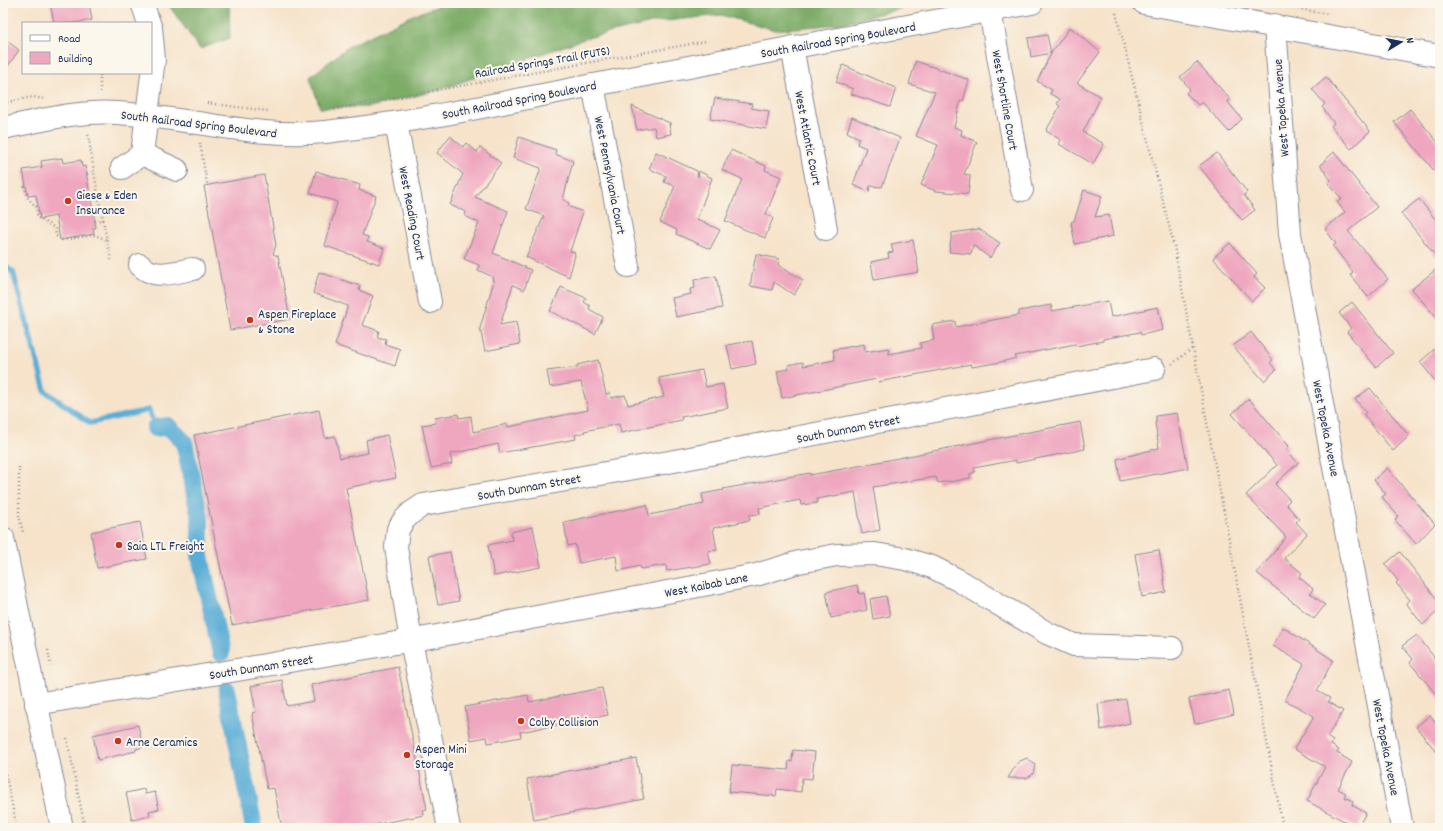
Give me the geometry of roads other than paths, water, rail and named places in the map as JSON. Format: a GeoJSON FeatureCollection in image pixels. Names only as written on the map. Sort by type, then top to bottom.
{"type":"FeatureCollection","features":[{"type":"Feature","properties":{"kind":"street"},"geometry":{"type":"LineString","coordinates":[[142,3],[149,22]]}},
{"type":"Feature","properties":{"kind":"street","name":"South Railroad Spring Boulevard"},"geometry":{"type":"LineString","coordinates":[[3,128],[91,113],[115,112],[147,115],[256,132],[278,134],[323,132],[396,123],[792,47],[1032,3]]}},
{"type":"Feature","properties":{"kind":"street"},"geometry":{"type":"LineString","coordinates":[[1144,3],[1440,56]]}},
{"type":"Feature","properties":{"kind":"street","name":"West Shortline Court"},"geometry":{"type":"LineString","coordinates":[[990,11],[1022,190]]}},
{"type":"Feature","properties":{"kind":"street","name":"West Topeka Avenue"},"geometry":{"type":"LineString","coordinates":[[1275,26],[1290,234],[1402,828]]}},
{"type":"Feature","properties":{"kind":"street"},"geometry":{"type":"LineString","coordinates":[[122,168],[142,154],[154,60],[152,39]]}},
{"type":"Feature","properties":{"kind":"street","name":"West Atlantic Court"},"geometry":{"type":"LineString","coordinates":[[792,47],[826,229]]}},
{"type":"Feature","properties":{"kind":"street","name":"West Pennsylvania Court"},"geometry":{"type":"LineString","coordinates":[[593,85],[628,266]]}},
{"type":"Feature","properties":{"kind":"street","name":"West Reading Court"},"geometry":{"type":"LineString","coordinates":[[396,123],[430,302]]}},
{"type":"Feature","properties":{"kind":"street"},"geometry":{"type":"LineString","coordinates":[[142,154],[177,170]]}},
{"type":"Feature","properties":{"kind":"street"},"geometry":{"type":"LineString","coordinates":[[140,265],[146,272],[154,275],[193,269]]}},
{"type":"Feature","properties":{"kind":"street","name":"South Dunnam Street"},"geometry":{"type":"LineString","coordinates":[[36,704],[411,641],[396,547],[398,530],[404,520],[410,513],[423,505],[669,462],[1154,369]]}},
{"type":"Feature","properties":{"kind":"street"},"geometry":{"type":"LineString","coordinates":[[14,538],[36,704],[62,828]]}},
{"type":"Feature","properties":{"kind":"street","name":"West Kaibab Lane"},"geometry":{"type":"LineString","coordinates":[[411,641],[756,575],[799,562],[836,555],[875,554],[905,559],[932,567],[1005,607],[1047,633],[1074,645],[1172,648]]}},
{"type":"Feature","properties":{"kind":"street"},"geometry":{"type":"LineString","coordinates":[[411,641],[449,828]]}},
{"type":"Feature","properties":{"kind":"waterway"},"geometry":{"type":"LineString","coordinates":[[3,265],[13,272],[45,391],[90,423],[149,410],[155,428]]}},
{"type":"Feature","properties":{"kind":"waterway"},"geometry":{"type":"LineString","coordinates":[[155,428],[168,426],[184,442],[200,518],[200,556],[221,653]]}},
{"type":"Feature","properties":{"kind":"waterway"},"geometry":{"type":"LineString","coordinates":[[227,690],[254,828]]}},
{"type":"Feature","properties":{"kind":"place","name":"Giese & Eden Insurance"},"geometry":{"type":"Point","coordinates":[68,201]}},
{"type":"Feature","properties":{"kind":"place","name":"Aspen Fireplace & Stone"},"geometry":{"type":"Point","coordinates":[250,320]}},
{"type":"Feature","properties":{"kind":"place","name":"Saia LTL Freight"},"geometry":{"type":"Point","coordinates":[119,545]}},
{"type":"Feature","properties":{"kind":"place","name":"Colby Collision"},"geometry":{"type":"Point","coordinates":[521,721]}},
{"type":"Feature","properties":{"kind":"place","name":"Arne Ceramics"},"geometry":{"type":"Point","coordinates":[118,741]}},
{"type":"Feature","properties":{"kind":"place","name":"Aspen Mini Storage"},"geometry":{"type":"Point","coordinates":[407,755]}}]}
